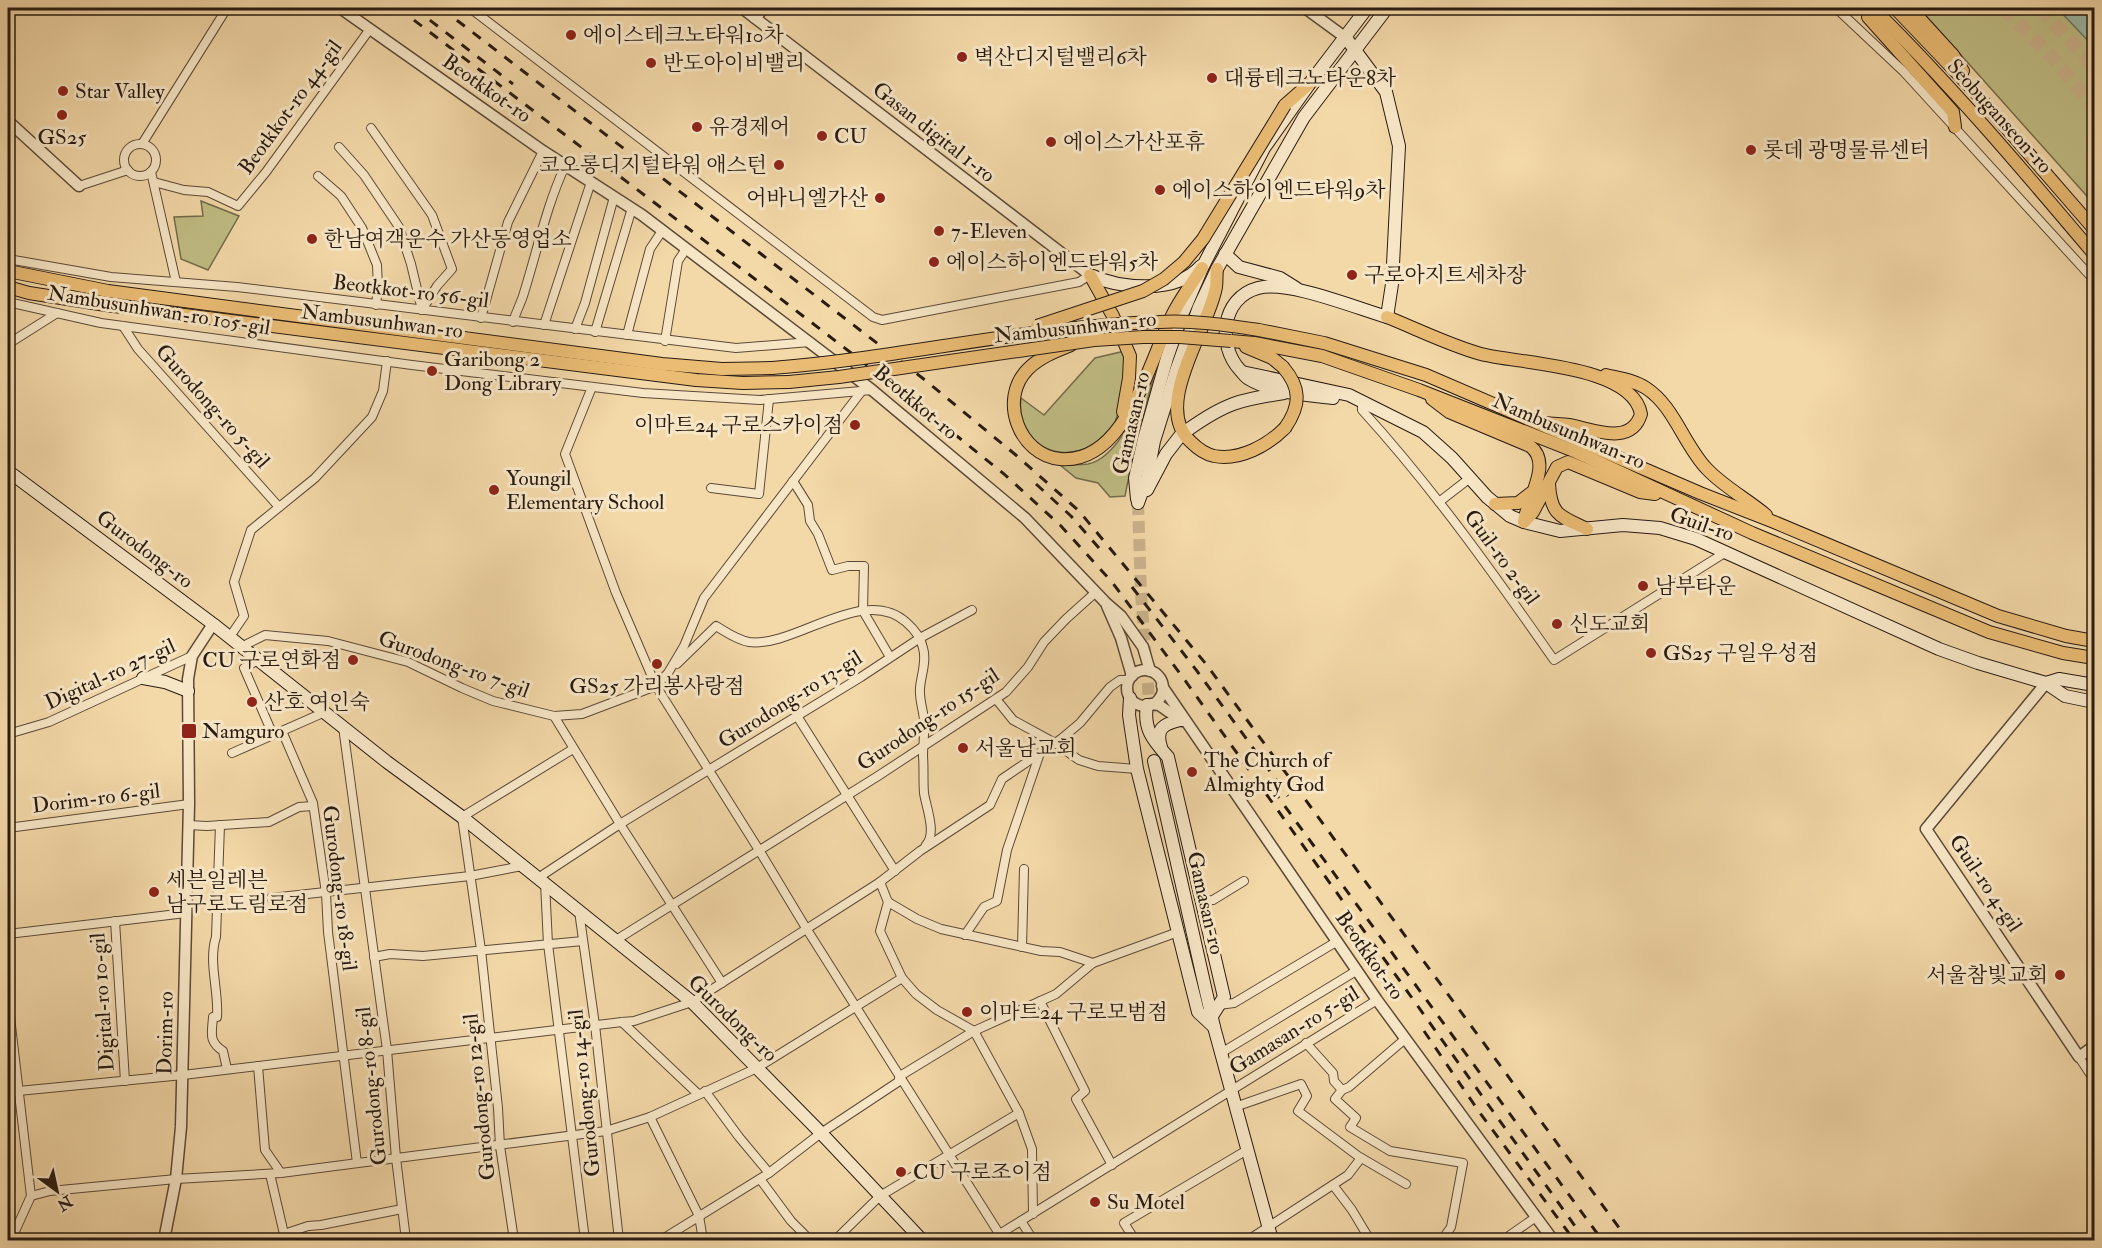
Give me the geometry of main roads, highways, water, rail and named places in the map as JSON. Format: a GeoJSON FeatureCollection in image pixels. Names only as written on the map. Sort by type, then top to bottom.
{"type":"FeatureCollection","features":[{"type":"Feature","properties":{"kind":"main road","name":"Gamasan-ro"},"geometry":{"type":"LineString","coordinates":[[1138,503],[1135,478],[1144,439],[1167,358],[1183,312],[1205,263],[1264,148],[1367,8]]}},
{"type":"Feature","properties":{"kind":"main road","name":"Gamasan-ro"},"geometry":{"type":"LineString","coordinates":[[1138,503],[1147,478],[1154,441],[1177,368],[1199,307],[1217,269],[1304,117],[1387,8]]}},
{"type":"Feature","properties":{"kind":"main road"},"geometry":{"type":"LineString","coordinates":[[1857,8],[1870,12],[1953,112],[1955,127]]}},
{"type":"Feature","properties":{"kind":"main road","name":"Seobuganseon-ro"},"geometry":{"type":"LineString","coordinates":[[1895,8],[1976,93],[2094,229]]}},
{"type":"Feature","properties":{"kind":"main road"},"geometry":{"type":"LineString","coordinates":[[1910,8],[1953,55],[1976,93]]}},
{"type":"Feature","properties":{"kind":"main road","name":"Seobuganseon-ro"},"geometry":{"type":"LineString","coordinates":[[1870,12],[1924,59],[2094,254]]}},
{"type":"Feature","properties":{"kind":"main road"},"geometry":{"type":"LineString","coordinates":[[1346,38],[1386,92],[1399,146],[1392,284],[1386,317]]}},
{"type":"Feature","properties":{"kind":"main road"},"geometry":{"type":"LineString","coordinates":[[1011,334],[1143,291],[1164,279],[1184,262],[1203,239],[1285,105],[1310,83]]}},
{"type":"Feature","properties":{"kind":"main road"},"geometry":{"type":"LineString","coordinates":[[1225,254],[1239,267],[1280,278],[1302,291]]}},
{"type":"Feature","properties":{"kind":"main road"},"geometry":{"type":"LineString","coordinates":[[1120,428],[1128,385],[1130,356],[1113,316],[1090,275],[1105,282],[1165,286],[1195,272],[1205,263]]}},
{"type":"Feature","properties":{"kind":"main road"},"geometry":{"type":"LineString","coordinates":[[1078,342],[1036,362],[1027,369],[1016,388],[1013,402],[1017,426],[1033,448],[1048,457],[1063,459],[1083,456],[1100,448],[1120,428],[1175,310],[1205,263]]}},
{"type":"Feature","properties":{"kind":"main road"},"geometry":{"type":"LineString","coordinates":[[1217,269],[1216,288],[1187,366],[1177,402],[1176,416],[1180,427],[1187,439],[1200,450],[1215,456],[1241,454],[1259,447],[1285,428],[1293,414],[1298,398],[1294,383],[1283,367],[1253,346]]}},
{"type":"Feature","properties":{"kind":"main road","name":"Nambusunhwan-ro"},"geometry":{"type":"LineString","coordinates":[[8,271],[108,291],[662,364],[722,369],[772,368],[888,356],[1011,334],[1161,321],[1220,324],[1259,330],[1323,343],[1426,375],[1700,493],[1998,616],[2066,636],[2094,641]]}},
{"type":"Feature","properties":{"kind":"main road","name":"Nambusunhwan-ro"},"geometry":{"type":"LineString","coordinates":[[8,287],[29,293],[106,305],[696,380],[743,383],[789,382],[839,377],[1078,342],[1143,337],[1231,341],[1322,356],[1419,390],[1574,451],[1772,541],[1989,632],[2063,653],[2094,658]]}},
{"type":"Feature","properties":{"kind":"main road"},"geometry":{"type":"LineString","coordinates":[[1362,403],[1289,392],[1246,378],[1229,356],[1225,339],[1227,317],[1232,308],[1244,295],[1258,288],[1274,287],[1302,291],[1386,317],[1481,354],[1558,366],[1596,376],[1625,390],[1637,402],[1641,414],[1639,421],[1631,429],[1613,434],[1570,425],[1535,423]]}},
{"type":"Feature","properties":{"kind":"main road"},"geometry":{"type":"LineString","coordinates":[[1242,372],[1349,395],[1362,403]]}},
{"type":"Feature","properties":{"kind":"main road"},"geometry":{"type":"LineString","coordinates":[[1596,376],[1605,375],[1624,379],[1638,384],[1655,395],[1706,468],[1720,482],[1774,522]]}},
{"type":"Feature","properties":{"kind":"main road"},"geometry":{"type":"LineString","coordinates":[[1419,390],[1449,412],[1530,446],[1536,451],[1540,467],[1524,522]]}},
{"type":"Feature","properties":{"kind":"main road"},"geometry":{"type":"LineString","coordinates":[[1138,503],[1154,480],[1166,454],[1184,433],[1224,406],[1242,400],[1289,392]]}},
{"type":"Feature","properties":{"kind":"main road","name":"Guil-ro"},"geometry":{"type":"LineString","coordinates":[[1362,403],[1423,432],[1452,458],[1495,504],[1510,516],[1524,522],[1560,531],[1623,525],[1660,528],[1696,539],[1940,649],[2046,683],[2065,696],[2094,702]]}},
{"type":"Feature","properties":{"kind":"main road"},"geometry":{"type":"LineString","coordinates":[[1524,522],[1533,513],[1557,467],[1568,462],[1640,492],[1672,497]]}},
{"type":"Feature","properties":{"kind":"main road","name":"Gurodong-ro"},"geometry":{"type":"LineString","coordinates":[[8,471],[213,624],[462,817],[692,1002],[922,1240]]}},
{"type":"Feature","properties":{"kind":"main road"},"geometry":{"type":"LineString","coordinates":[[1549,483],[1550,501],[1557,512],[1563,518],[1587,529]]}},
{"type":"Feature","properties":{"kind":"main road"},"geometry":{"type":"LineString","coordinates":[[1495,504],[1518,503],[1532,493]]}},
{"type":"Feature","properties":{"kind":"main road"},"geometry":{"type":"LineString","coordinates":[[143,678],[165,682],[188,691]]}},
{"type":"Feature","properties":{"kind":"main road","name":"Guil-ro"},"geometry":{"type":"LineString","coordinates":[[2046,683],[2059,679],[2094,685]]}},
{"type":"Feature","properties":{"kind":"main road"},"geometry":{"type":"LineString","coordinates":[[1130,698],[1129,715],[1136,768],[1198,1012],[1215,1016],[1224,997],[1158,737],[1159,732],[1165,726],[1185,723]]}},
{"type":"Feature","properties":{"kind":"main road"},"geometry":{"type":"LineString","coordinates":[[1149,705],[1145,718],[1161,756]]}},
{"type":"Feature","properties":{"kind":"main road"},"geometry":{"type":"LineString","coordinates":[[1136,768],[1138,753],[1143,749],[1151,747],[1161,756]]}},
{"type":"Feature","properties":{"kind":"main road","name":"Gamasan-ro"},"geometry":{"type":"LineString","coordinates":[[1161,756],[1221,1053],[1272,1240]]}},
{"type":"Feature","properties":{"kind":"tunnel"},"geometry":{"type":"LineString","coordinates":[[2003,8],[2052,57],[2094,106]]}},
{"type":"Feature","properties":{"kind":"tunnel"},"geometry":{"type":"LineString","coordinates":[[2040,8],[2094,66]]}},
{"type":"Feature","properties":{"kind":"tunnel"},"geometry":{"type":"LineString","coordinates":[[1138,503],[1141,593],[1150,714]]}},
{"type":"Feature","properties":{"kind":"railway"},"geometry":{"type":"LineString","coordinates":[[398,8],[911,399],[1004,474],[1061,526],[1112,582],[1184,679],[1585,1240]]}},
{"type":"Feature","properties":{"kind":"railway"},"geometry":{"type":"LineString","coordinates":[[414,8],[513,84]]}},
{"type":"Feature","properties":{"kind":"railway"},"geometry":{"type":"LineString","coordinates":[[441,8],[925,380],[1079,511],[1206,664],[1628,1240]]}},
{"type":"Feature","properties":{"kind":"railway"},"geometry":{"type":"LineString","coordinates":[[1036,484],[1071,516],[1105,555]]}},
{"type":"Feature","properties":{"kind":"railway"},"geometry":{"type":"LineString","coordinates":[[1132,587],[1197,671],[1288,796]]}},
{"type":"Feature","properties":{"kind":"railway"},"geometry":{"type":"LineString","coordinates":[[1273,790],[1602,1240]]}},
{"type":"Feature","properties":{"kind":"railway"},"geometry":{"type":"LineString","coordinates":[[1424,1031],[1480,1113],[1574,1240]]}},
{"type":"Feature","properties":{"kind":"place","name":"에이스테크노타워10차"},"geometry":{"type":"Point","coordinates":[571,35]}},
{"type":"Feature","properties":{"kind":"place","name":"벽산디지털밸리6차"},"geometry":{"type":"Point","coordinates":[962,57]}},
{"type":"Feature","properties":{"kind":"place","name":"반도아이비밸리"},"geometry":{"type":"Point","coordinates":[651,63]}},
{"type":"Feature","properties":{"kind":"place","name":"대륭테크노타운8차"},"geometry":{"type":"Point","coordinates":[1212,78]}},
{"type":"Feature","properties":{"kind":"place","name":"Star Valley"},"geometry":{"type":"Point","coordinates":[63,91]}},
{"type":"Feature","properties":{"kind":"place","name":"GS25"},"geometry":{"type":"Point","coordinates":[62,115]}},
{"type":"Feature","properties":{"kind":"place","name":"유경제어"},"geometry":{"type":"Point","coordinates":[697,127]}},
{"type":"Feature","properties":{"kind":"place","name":"CU"},"geometry":{"type":"Point","coordinates":[822,136]}},
{"type":"Feature","properties":{"kind":"place","name":"에이스가산포휴"},"geometry":{"type":"Point","coordinates":[1051,142]}},
{"type":"Feature","properties":{"kind":"place","name":"롯데 광명물류센터"},"geometry":{"type":"Point","coordinates":[1751,150]}},
{"type":"Feature","properties":{"kind":"place","name":"코오롱디지털타워 애스턴"},"geometry":{"type":"Point","coordinates":[779,165]}},
{"type":"Feature","properties":{"kind":"place","name":"에이스하이엔드타워9차"},"geometry":{"type":"Point","coordinates":[1160,190]}},
{"type":"Feature","properties":{"kind":"place","name":"어바니엘가산"},"geometry":{"type":"Point","coordinates":[880,198]}},
{"type":"Feature","properties":{"kind":"place","name":"7-Eleven"},"geometry":{"type":"Point","coordinates":[939,231]}},
{"type":"Feature","properties":{"kind":"place","name":"한남여객운수 가산동영업소"},"geometry":{"type":"Point","coordinates":[312,239]}},
{"type":"Feature","properties":{"kind":"place","name":"에이스하이엔드타워5차"},"geometry":{"type":"Point","coordinates":[934,262]}},
{"type":"Feature","properties":{"kind":"place","name":"구로아지트세차장"},"geometry":{"type":"Point","coordinates":[1352,275]}},
{"type":"Feature","properties":{"kind":"place","name":"Garibong 2 Dong Library"},"geometry":{"type":"Point","coordinates":[432,371]}},
{"type":"Feature","properties":{"kind":"place","name":"이마트24 구로스카이점"},"geometry":{"type":"Point","coordinates":[855,425]}},
{"type":"Feature","properties":{"kind":"place","name":"Youngil Elementary School"},"geometry":{"type":"Point","coordinates":[494,490]}},
{"type":"Feature","properties":{"kind":"place","name":"남부타운"},"geometry":{"type":"Point","coordinates":[1643,586]}},
{"type":"Feature","properties":{"kind":"place","name":"신도교회"},"geometry":{"type":"Point","coordinates":[1557,624]}},
{"type":"Feature","properties":{"kind":"place","name":"GS25 구일우성점"},"geometry":{"type":"Point","coordinates":[1651,653]}},
{"type":"Feature","properties":{"kind":"place","name":"CU 구로연화점"},"geometry":{"type":"Point","coordinates":[353,660]}},
{"type":"Feature","properties":{"kind":"place","name":"GS25 가리봉사랑점"},"geometry":{"type":"Point","coordinates":[657,664]}},
{"type":"Feature","properties":{"kind":"place","name":"산호 여인숙"},"geometry":{"type":"Point","coordinates":[252,702]}},
{"type":"Feature","properties":{"kind":"place","name":"Namguro"},"geometry":{"type":"Point","coordinates":[189,731]}},
{"type":"Feature","properties":{"kind":"place","name":"서울남교회"},"geometry":{"type":"Point","coordinates":[963,748]}},
{"type":"Feature","properties":{"kind":"place","name":"The Church of Almighty God"},"geometry":{"type":"Point","coordinates":[1192,772]}},
{"type":"Feature","properties":{"kind":"place","name":"세븐일레븐 남구로도림로점"},"geometry":{"type":"Point","coordinates":[154,892]}},
{"type":"Feature","properties":{"kind":"place","name":"서울참빛교회"},"geometry":{"type":"Point","coordinates":[2060,975]}},
{"type":"Feature","properties":{"kind":"place","name":"이마트24 구로모범점"},"geometry":{"type":"Point","coordinates":[967,1012]}},
{"type":"Feature","properties":{"kind":"place","name":"CU 구로조이점"},"geometry":{"type":"Point","coordinates":[901,1172]}},
{"type":"Feature","properties":{"kind":"place","name":"Su Motel"},"geometry":{"type":"Point","coordinates":[1095,1202]}}]}
